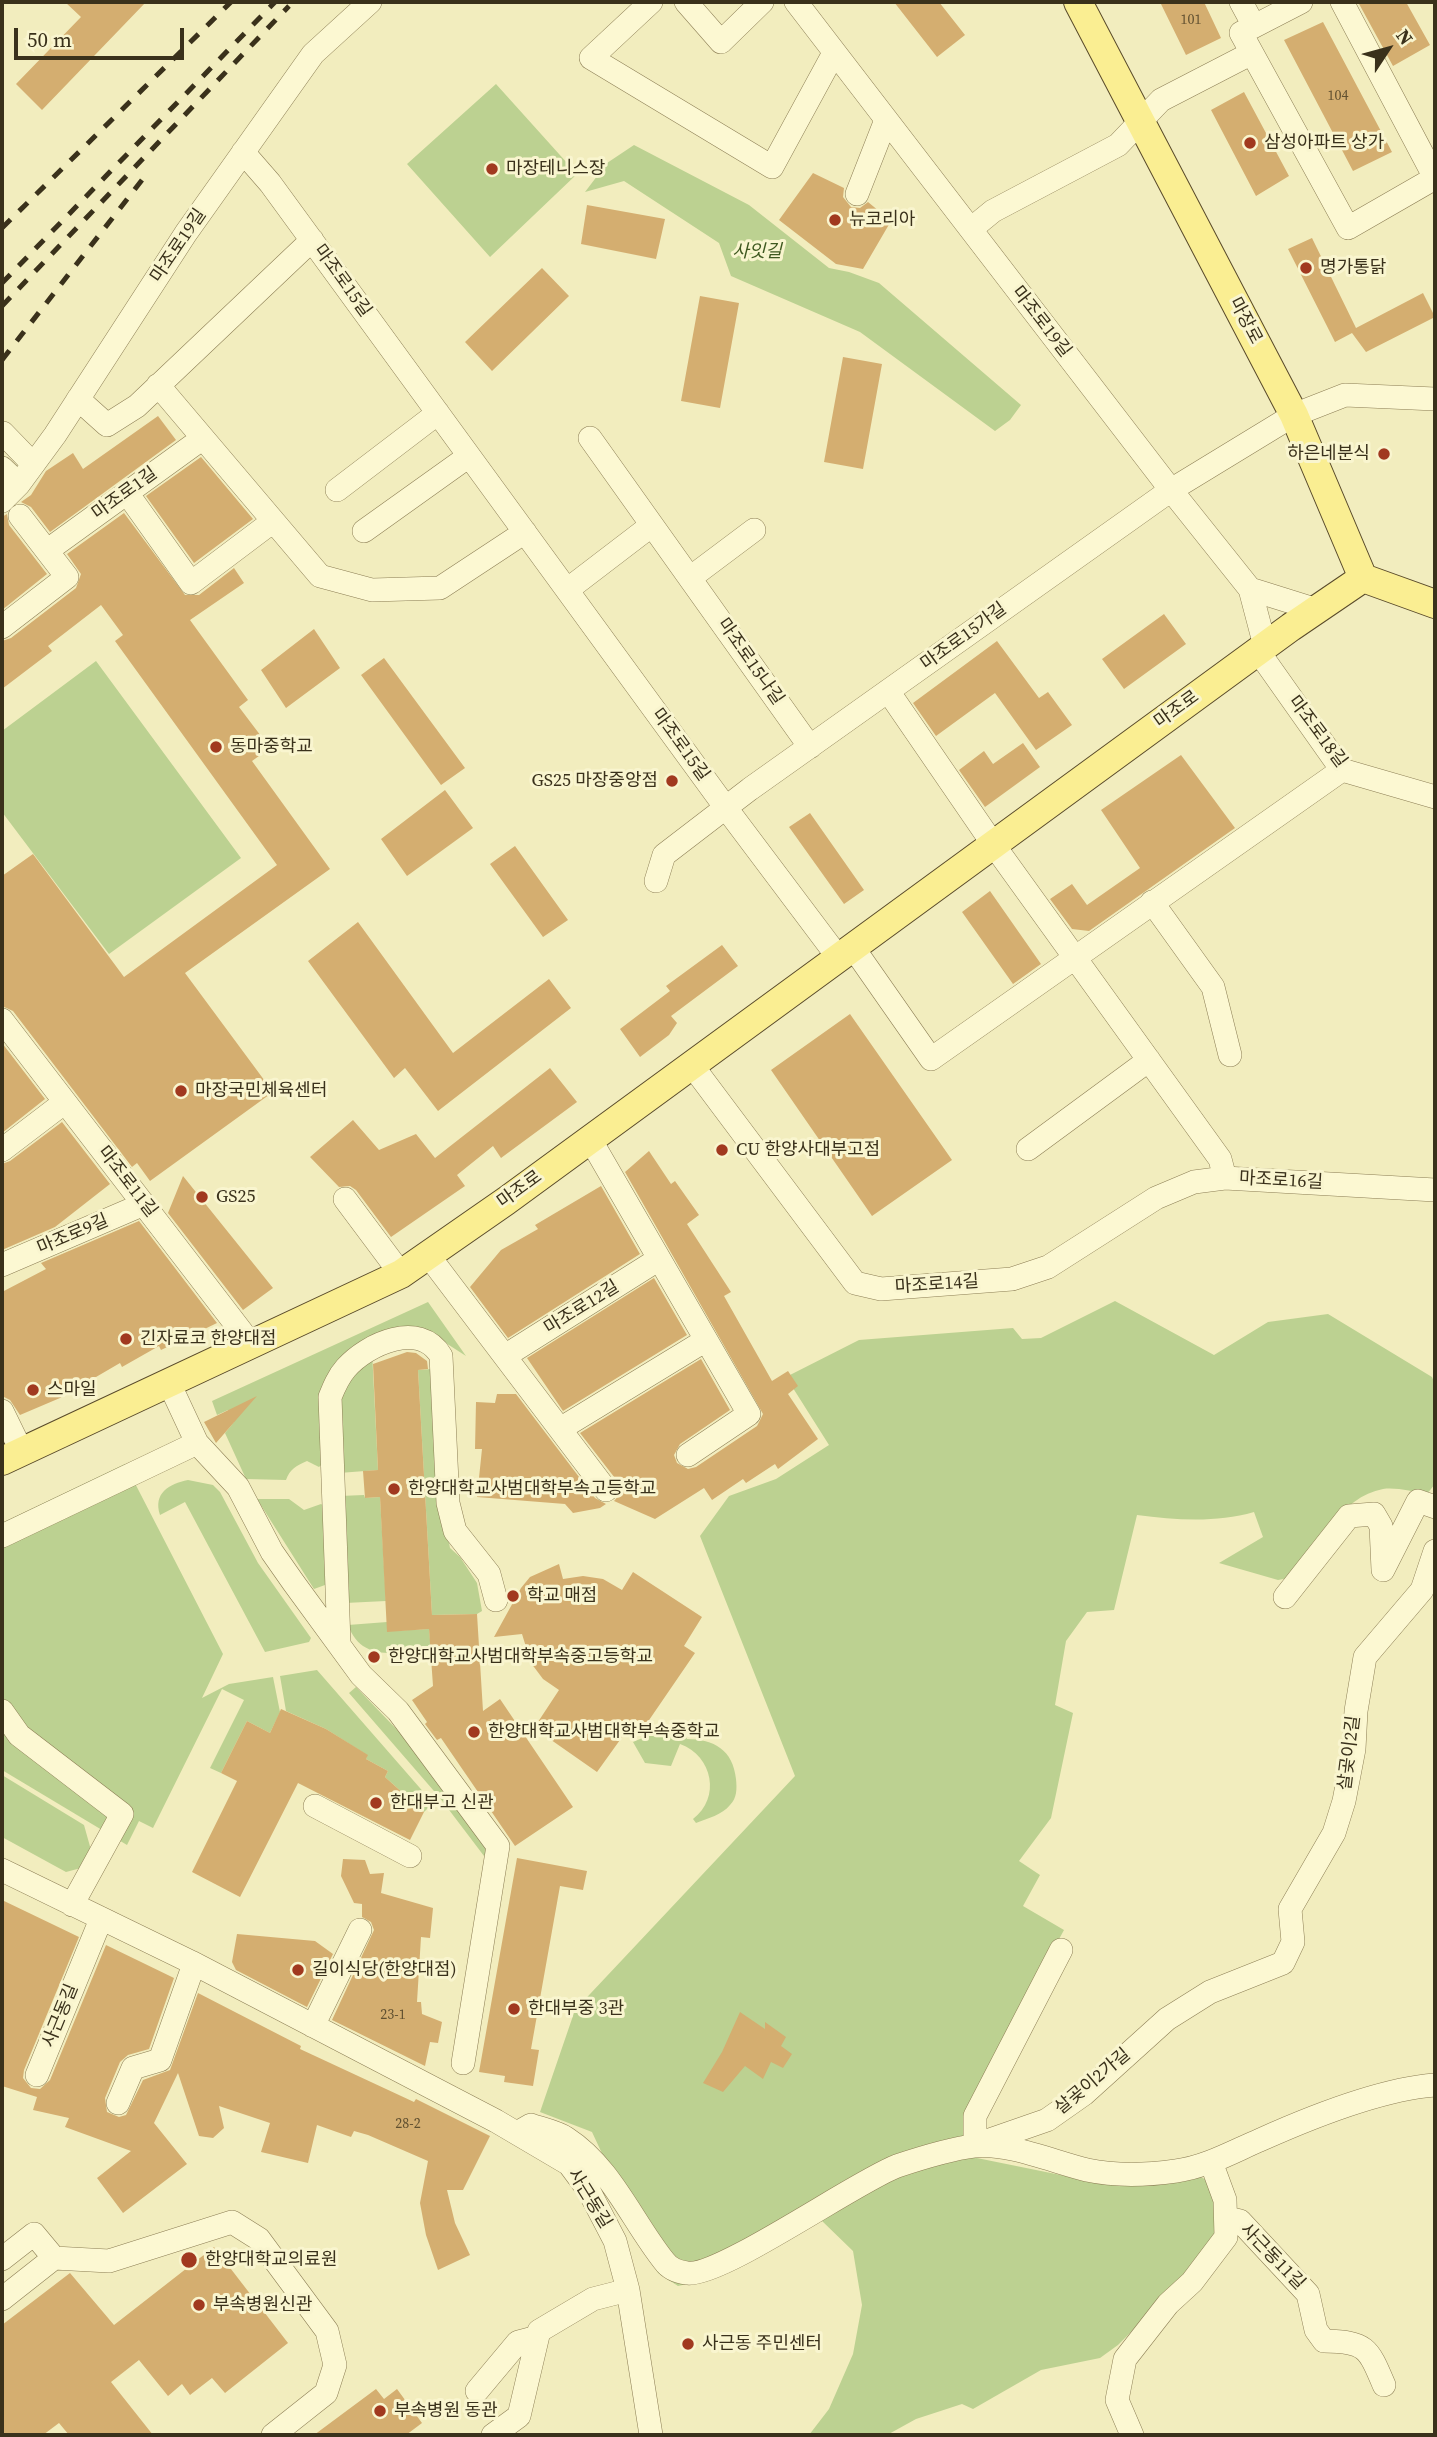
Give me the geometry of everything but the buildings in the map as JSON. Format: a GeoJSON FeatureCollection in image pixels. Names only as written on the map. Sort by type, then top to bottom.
{"type":"FeatureCollection","features":[{"type":"Feature","properties":{"kind":"main road","name":"마장로"},"geometry":{"type":"LineString","coordinates":[[1078,2],[1294,415],[1363,578]]}},
{"type":"Feature","properties":{"kind":"main road"},"geometry":{"type":"LineString","coordinates":[[1363,578],[1435,604]]}},
{"type":"Feature","properties":{"kind":"main road","name":"마조로"},"geometry":{"type":"LineString","coordinates":[[12,1457],[401,1274],[1261,649],[1363,578]]}},
{"type":"Feature","properties":{"kind":"street","name":"마조로19길"},"geometry":{"type":"LineString","coordinates":[[2,501],[19,484],[33,464],[243,152],[313,54],[370,2]]}},
{"type":"Feature","properties":{"kind":"street"},"geometry":{"type":"LineString","coordinates":[[651,2],[591,58],[772,167],[834,53]]}},
{"type":"Feature","properties":{"kind":"street"},"geometry":{"type":"LineString","coordinates":[[686,2],[720,42],[762,2]]}},
{"type":"Feature","properties":{"kind":"street","name":"마조로19길"},"geometry":{"type":"LineString","coordinates":[[796,2],[1250,589]]}},
{"type":"Feature","properties":{"kind":"street"},"geometry":{"type":"LineString","coordinates":[[1241,2],[1254,26]]}},
{"type":"Feature","properties":{"kind":"street"},"geometry":{"type":"LineString","coordinates":[[1301,2],[1241,33],[1348,228],[1434,178],[1342,2]]}},
{"type":"Feature","properties":{"kind":"street"},"geometry":{"type":"LineString","coordinates":[[971,229],[993,211],[1118,145],[1161,100],[1252,53]]}},
{"type":"Feature","properties":{"kind":"street"},"geometry":{"type":"LineString","coordinates":[[857,194],[886,120]]}},
{"type":"Feature","properties":{"kind":"street","name":"마조로15길"},"geometry":{"type":"LineString","coordinates":[[243,152],[270,183],[312,240],[726,808],[845,951]]}},
{"type":"Feature","properties":{"kind":"street"},"geometry":{"type":"LineString","coordinates":[[78,399],[107,425],[137,406],[312,240]]}},
{"type":"Feature","properties":{"kind":"street"},"geometry":{"type":"LineString","coordinates":[[159,385],[272,523],[320,576],[372,590],[440,588],[524,532]]}},
{"type":"Feature","properties":{"kind":"street","name":"마조로15가길"},"geometry":{"type":"LineString","coordinates":[[656,881],[664,855],[810,747],[1171,490],[1294,415],[1345,396],[1435,399]]}},
{"type":"Feature","properties":{"kind":"street"},"geometry":{"type":"LineString","coordinates":[[337,490],[438,413]]}},
{"type":"Feature","properties":{"kind":"street"},"geometry":{"type":"LineString","coordinates":[[3,433],[33,464]]}},
{"type":"Feature","properties":{"kind":"street","name":"마조로1길"},"geometry":{"type":"LineString","coordinates":[[48,550],[202,438]]}},
{"type":"Feature","properties":{"kind":"street","name":"마조로15나길"},"geometry":{"type":"LineString","coordinates":[[590,438],[810,747]]}},
{"type":"Feature","properties":{"kind":"street"},"geometry":{"type":"LineString","coordinates":[[364,531],[469,456]]}},
{"type":"Feature","properties":{"kind":"street"},"geometry":{"type":"LineString","coordinates":[[2,468],[19,484]]}},
{"type":"Feature","properties":{"kind":"street"},"geometry":{"type":"LineString","coordinates":[[127,493],[191,583],[272,523]]}},
{"type":"Feature","properties":{"kind":"street"},"geometry":{"type":"LineString","coordinates":[[2,627],[67,577],[20,516]]}},
{"type":"Feature","properties":{"kind":"street"},"geometry":{"type":"LineString","coordinates":[[566,590],[652,525]]}},
{"type":"Feature","properties":{"kind":"street"},"geometry":{"type":"LineString","coordinates":[[690,578],[754,530]]}},
{"type":"Feature","properties":{"kind":"street"},"geometry":{"type":"LineString","coordinates":[[1261,649],[1250,589],[1317,610]]}},
{"type":"Feature","properties":{"kind":"street","name":"마조로18길"},"geometry":{"type":"LineString","coordinates":[[1261,649],[1342,770],[1435,797]]}},
{"type":"Feature","properties":{"kind":"street"},"geometry":{"type":"LineString","coordinates":[[888,691],[993,844]]}},
{"type":"Feature","properties":{"kind":"street"},"geometry":{"type":"LineString","coordinates":[[845,951],[931,1059],[1342,770]]}},
{"type":"Feature","properties":{"kind":"street","name":"마조로16길"},"geometry":{"type":"LineString","coordinates":[[993,844],[1220,1158],[1225,1178],[1435,1190]]}},
{"type":"Feature","properties":{"kind":"street"},"geometry":{"type":"LineString","coordinates":[[1152,902],[1213,987],[1230,1055]]}},
{"type":"Feature","properties":{"kind":"street","name":"마조로11길"},"geometry":{"type":"LineString","coordinates":[[2,1020],[251,1344]]}},
{"type":"Feature","properties":{"kind":"street"},"geometry":{"type":"LineString","coordinates":[[1028,1149],[1149,1060]]}},
{"type":"Feature","properties":{"kind":"street","name":"마조로14길"},"geometry":{"type":"LineString","coordinates":[[691,1064],[855,1283],[881,1289],[1013,1279],[1048,1267],[1156,1198],[1194,1182],[1225,1178]]}},
{"type":"Feature","properties":{"kind":"street"},"geometry":{"type":"LineString","coordinates":[[2,1150],[65,1102]]}},
{"type":"Feature","properties":{"kind":"street"},"geometry":{"type":"LineString","coordinates":[[590,1139],[749,1414],[688,1455]]}},
{"type":"Feature","properties":{"kind":"street"},"geometry":{"type":"LineString","coordinates":[[345,1199],[401,1274]]}},
{"type":"Feature","properties":{"kind":"street","name":"마조로9길"},"geometry":{"type":"LineString","coordinates":[[2,1265],[144,1204]]}},
{"type":"Feature","properties":{"kind":"street"},"geometry":{"type":"LineString","coordinates":[[428,1255],[607,1490]]}},
{"type":"Feature","properties":{"kind":"street","name":"마조로12길"},"geometry":{"type":"LineString","coordinates":[[505,1356],[659,1259]]}},
{"type":"Feature","properties":{"kind":"street"},"geometry":{"type":"LineString","coordinates":[[339,1643],[330,1397],[347,1367],[367,1350],[390,1340],[422,1340],[435,1345],[441,1356],[448,1503],[455,1531],[489,1574],[496,1600]]}},
{"type":"Feature","properties":{"kind":"street"},"geometry":{"type":"LineString","coordinates":[[560,1429],[706,1340]]}},
{"type":"Feature","properties":{"kind":"street"},"geometry":{"type":"LineString","coordinates":[[169,1383],[197,1443],[237,1487],[272,1552],[361,1675],[398,1712],[498,1846],[463,2063]]}},
{"type":"Feature","properties":{"kind":"street"},"geometry":{"type":"LineString","coordinates":[[2,1411],[12,1457]]}},
{"type":"Feature","properties":{"kind":"street"},"geometry":{"type":"LineString","coordinates":[[2,1536],[197,1443]]}},
{"type":"Feature","properties":{"kind":"street"},"geometry":{"type":"LineString","coordinates":[[1285,1597],[1349,1516],[1374,1514],[1381,1526],[1382,1570],[1418,1501],[1435,1507]]}},
{"type":"Feature","properties":{"kind":"street","name":"살곶이2길"},"geometry":{"type":"LineString","coordinates":[[1283,1963],[1293,1942],[1290,1909],[1334,1833],[1344,1801],[1365,1657],[1422,1590],[1435,1551]]}},
{"type":"Feature","properties":{"kind":"street"},"geometry":{"type":"LineString","coordinates":[[2,1712],[19,1735],[122,1814],[72,1905]]}},
{"type":"Feature","properties":{"kind":"street"},"geometry":{"type":"LineString","coordinates":[[315,1806],[411,1856]]}},
{"type":"Feature","properties":{"kind":"street","name":"사근동길"},"geometry":{"type":"LineString","coordinates":[[2,1870],[194,1964],[517,2133],[569,2164],[589,2191],[615,2241],[628,2290],[651,2435]]}},
{"type":"Feature","properties":{"kind":"street","name":"사근동길"},"geometry":{"type":"LineString","coordinates":[[37,2075],[102,1919]]}},
{"type":"Feature","properties":{"kind":"street"},"geometry":{"type":"LineString","coordinates":[[313,2026],[360,1930]]}},
{"type":"Feature","properties":{"kind":"street"},"geometry":{"type":"LineString","coordinates":[[1061,1950],[975,2116],[975,2146],[1034,2154],[1088,2170],[1115,2174],[1175,2171],[1210,2162],[1263,2138],[1398,2090],[1435,2085]]}},
{"type":"Feature","properties":{"kind":"street","name":"살곶이2가길"},"geometry":{"type":"LineString","coordinates":[[517,2133],[531,2125],[565,2137],[593,2161],[633,2212],[664,2262],[674,2270],[690,2274],[763,2242],[894,2167],[975,2146],[1047,2120],[1084,2094],[1167,2020],[1210,1992],[1283,1963]]}},
{"type":"Feature","properties":{"kind":"street"},"geometry":{"type":"LineString","coordinates":[[118,2103],[133,2068],[160,2060],[194,1964]]}},
{"type":"Feature","properties":{"kind":"street"},"geometry":{"type":"LineString","coordinates":[[1132,2435],[1117,2399],[1125,2359],[1168,2304],[1192,2283],[1226,2237],[1227,2218],[1210,2162]]}},
{"type":"Feature","properties":{"kind":"street","name":"사근동11길"},"geometry":{"type":"LineString","coordinates":[[1227,2218],[1240,2221],[1308,2294],[1316,2330],[1324,2341],[1353,2342],[1370,2351],[1384,2385]]}},
{"type":"Feature","properties":{"kind":"street"},"geometry":{"type":"LineString","coordinates":[[2,2299],[54,2258],[109,2262],[232,2222],[259,2239],[327,2331],[335,2365],[326,2393],[273,2435]]}},
{"type":"Feature","properties":{"kind":"street"},"geometry":{"type":"LineString","coordinates":[[2,2259],[34,2234],[54,2258]]}},
{"type":"Feature","properties":{"kind":"street"},"geometry":{"type":"LineString","coordinates":[[493,2435],[519,2416],[539,2331],[593,2299],[628,2290]]}},
{"type":"Feature","properties":{"kind":"street"},"geometry":{"type":"LineString","coordinates":[[477,2391],[518,2342],[537,2337]]}},
{"type":"Feature","properties":{"kind":"green space","name":"마장테니스장"},"geometry":{"type":"Polygon","coordinates":[[[496,84],[577,174],[490,257],[407,164],[496,84]]]}},
{"type":"Feature","properties":{"kind":"green space","name":"사잇길"},"geometry":{"type":"Polygon","coordinates":[[[634,145],[749,205],[829,268],[879,283],[1021,405],[1010,420],[995,431],[860,332],[731,276],[719,243],[624,181],[585,192],[607,163],[634,145]]]}},
{"type":"Feature","properties":{"kind":"green space"},"geometry":{"type":"Polygon","coordinates":[[[96,661],[241,858],[109,954],[2,812],[2,731],[96,661]]]}},
{"type":"Feature","properties":{"kind":"green space"},"geometry":{"type":"Polygon","coordinates":[[[1115,1301],[1214,1355],[1268,1322],[1328,1314],[1432,1377],[1435,1384],[1435,1484],[1427,1494],[1383,1489],[1354,1502],[1331,1524],[1294,1577],[1278,1580],[1219,1563],[1263,1537],[1254,1512],[1196,1520],[1137,1515],[1114,1610],[1087,1612],[1066,1641],[1055,1705],[1073,1713],[1051,1818],[1019,1861],[1040,1875],[1023,1906],[1064,1930],[963,2115],[967,2156],[1100,2183],[1196,2175],[1207,2180],[1222,2225],[1190,2273],[1118,2345],[1100,2358],[1041,2370],[973,2409],[962,2404],[916,2419],[887,2435],[809,2435],[829,2409],[853,2354],[862,2305],[853,2251],[822,2221],[718,2277],[678,2286],[658,2273],[592,2132],[540,2112],[575,2010],[795,1776],[700,1536],[729,1496],[776,1479],[829,1445],[786,1377],[859,1340],[1013,1328],[1022,1339],[1041,1338],[1115,1301]]]}},
{"type":"Feature","properties":{"kind":"green space"},"geometry":{"type":"Polygon","coordinates":[[[428,1302],[466,1356],[438,1338],[351,1356],[325,1461],[319,1467],[307,1461],[292,1470],[286,1480],[246,1479],[225,1433],[234,1422],[228,1410],[217,1415],[212,1401],[428,1302]]]}},
{"type":"Feature","properties":{"kind":"green space"},"geometry":{"type":"Polygon","coordinates":[[[372,1351],[378,1470],[339,1473],[335,1398],[372,1351]]]}},
{"type":"Feature","properties":{"kind":"green space"},"geometry":{"type":"Polygon","coordinates":[[[432,1369],[443,1511],[450,1548],[460,1557],[477,1583],[482,1611],[477,1614],[432,1615],[418,1370],[432,1369]]]}},
{"type":"Feature","properties":{"kind":"green space"},"geometry":{"type":"Polygon","coordinates":[[[125,1464],[223,1654],[202,1698],[229,1684],[273,1677],[280,1712],[270,1733],[247,1721],[221,1773],[210,1768],[244,1700],[222,1689],[153,1828],[139,1821],[127,1845],[2,1770],[2,1523],[125,1464]]]}},
{"type":"Feature","properties":{"kind":"green space"},"geometry":{"type":"Polygon","coordinates":[[[188,1480],[213,1485],[220,1492],[258,1563],[311,1638],[309,1642],[265,1652],[185,1502],[160,1515],[159,1501],[164,1491],[188,1480]]]}},
{"type":"Feature","properties":{"kind":"green space"},"geometry":{"type":"Polygon","coordinates":[[[364,1495],[365,1498],[380,1497],[386,1601],[345,1603],[340,1496],[364,1495]]]}},
{"type":"Feature","properties":{"kind":"green space"},"geometry":{"type":"Polygon","coordinates":[[[257,1499],[289,1499],[304,1510],[321,1504],[327,1508],[330,1575],[325,1585],[314,1589],[257,1499]]]}},
{"type":"Feature","properties":{"kind":"green space"},"geometry":{"type":"Polygon","coordinates":[[[387,1622],[388,1631],[429,1629],[431,1650],[393,1653],[371,1650],[354,1637],[348,1625],[387,1622]]]}},
{"type":"Feature","properties":{"kind":"green space"},"geometry":{"type":"Polygon","coordinates":[[[317,1670],[433,1803],[424,1812],[385,1777],[388,1771],[366,1759],[367,1755],[326,1729],[286,1711],[280,1676],[317,1670]]]}},
{"type":"Feature","properties":{"kind":"green space"},"geometry":{"type":"Polygon","coordinates":[[[356,1687],[431,1765],[491,1841],[484,1856],[440,1798],[349,1693],[356,1687]]]}},
{"type":"Feature","properties":{"kind":"green space"},"geometry":{"type":"Polygon","coordinates":[[[680,1722],[687,1739],[714,1744],[726,1754],[736,1779],[736,1793],[730,1805],[719,1814],[696,1823],[693,1819],[702,1810],[710,1789],[706,1767],[700,1758],[680,1744],[671,1766],[645,1763],[633,1742],[680,1722]]]}},
{"type":"Feature","properties":{"kind":"green space"},"geometry":{"type":"Polygon","coordinates":[[[2,1775],[84,1825],[91,1850],[81,1868],[66,1872],[2,1837],[2,1775]]]}},
{"type":"Feature","properties":{"kind":"railway"},"geometry":{"type":"LineString","coordinates":[[2,228],[231,2]]}},
{"type":"Feature","properties":{"kind":"railway"},"geometry":{"type":"LineString","coordinates":[[2,283],[275,2]]}},
{"type":"Feature","properties":{"kind":"railway"},"geometry":{"type":"LineString","coordinates":[[2,306],[289,6]]}},
{"type":"Feature","properties":{"kind":"railway"},"geometry":{"type":"LineString","coordinates":[[2,360],[149,171]]}},
{"type":"Feature","properties":{"kind":"place","name":"삼성아파트 상가"},"geometry":{"type":"Point","coordinates":[1250,143]}},
{"type":"Feature","properties":{"kind":"place","name":"마장테니스장"},"geometry":{"type":"Point","coordinates":[492,169]}},
{"type":"Feature","properties":{"kind":"place","name":"뉴코리아"},"geometry":{"type":"Point","coordinates":[835,220]}},
{"type":"Feature","properties":{"kind":"place","name":"명가통닭"},"geometry":{"type":"Point","coordinates":[1306,268]}},
{"type":"Feature","properties":{"kind":"place","name":"하은네분식"},"geometry":{"type":"Point","coordinates":[1384,454]}},
{"type":"Feature","properties":{"kind":"place","name":"동마중학교"},"geometry":{"type":"Point","coordinates":[216,747]}},
{"type":"Feature","properties":{"kind":"place","name":"GS25 마장중앙점"},"geometry":{"type":"Point","coordinates":[672,781]}},
{"type":"Feature","properties":{"kind":"place","name":"마장국민체육센터"},"geometry":{"type":"Point","coordinates":[181,1091]}},
{"type":"Feature","properties":{"kind":"place","name":"CU 한양사대부고점"},"geometry":{"type":"Point","coordinates":[722,1150]}},
{"type":"Feature","properties":{"kind":"place","name":"GS25"},"geometry":{"type":"Point","coordinates":[202,1197]}},
{"type":"Feature","properties":{"kind":"place","name":"긴자료코 한양대점"},"geometry":{"type":"Point","coordinates":[126,1339]}},
{"type":"Feature","properties":{"kind":"place","name":"스마일"},"geometry":{"type":"Point","coordinates":[33,1390]}},
{"type":"Feature","properties":{"kind":"place","name":"한양대학교사범대학부속고등학교"},"geometry":{"type":"Point","coordinates":[394,1489]}},
{"type":"Feature","properties":{"kind":"place","name":"학교 매점"},"geometry":{"type":"Point","coordinates":[513,1596]}},
{"type":"Feature","properties":{"kind":"place","name":"한양대학교사범대학부속중고등학교"},"geometry":{"type":"Point","coordinates":[374,1657]}},
{"type":"Feature","properties":{"kind":"place","name":"한양대학교사범대학부속중학교"},"geometry":{"type":"Point","coordinates":[474,1732]}},
{"type":"Feature","properties":{"kind":"place","name":"한대부고 신관"},"geometry":{"type":"Point","coordinates":[376,1803]}},
{"type":"Feature","properties":{"kind":"place","name":"길이식당(한양대점)"},"geometry":{"type":"Point","coordinates":[298,1970]}},
{"type":"Feature","properties":{"kind":"place","name":"한대부중 3관"},"geometry":{"type":"Point","coordinates":[514,2009]}},
{"type":"Feature","properties":{"kind":"place","name":"한양대학교의료원"},"geometry":{"type":"Point","coordinates":[189,2260]}},
{"type":"Feature","properties":{"kind":"place","name":"부속병원신관"},"geometry":{"type":"Point","coordinates":[199,2305]}},
{"type":"Feature","properties":{"kind":"place","name":"사근동 주민센터"},"geometry":{"type":"Point","coordinates":[688,2344]}},
{"type":"Feature","properties":{"kind":"place","name":"부속병원 동관"},"geometry":{"type":"Point","coordinates":[380,2411]}}]}
